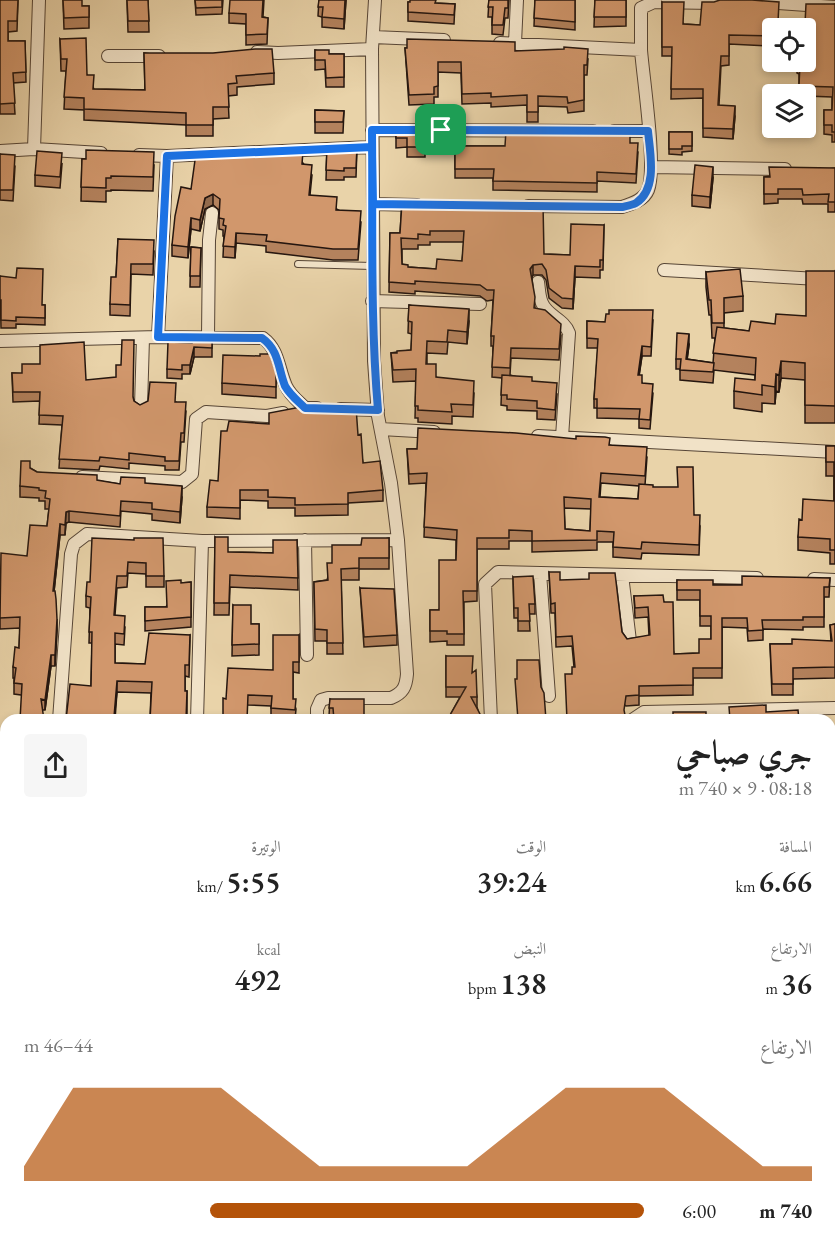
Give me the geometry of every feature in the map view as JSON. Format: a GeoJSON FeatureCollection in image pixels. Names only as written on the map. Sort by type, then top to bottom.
{"type":"FeatureCollection","features":[{"type":"Feature","properties":{"kind":"street"},"geometry":{"type":"LineString","coordinates":[[34,150],[39,0]]}},
{"type":"Feature","properties":{"kind":"street"},"geometry":{"type":"LineString","coordinates":[[317,714],[317,709],[324,698],[392,698],[399,695],[404,689],[407,674],[392,483],[378,410],[374,361],[372,130],[375,0]]}},
{"type":"Feature","properties":{"kind":"street"},"geometry":{"type":"LineString","coordinates":[[515,43],[517,0]]}},
{"type":"Feature","properties":{"kind":"street"},"geometry":{"type":"LineString","coordinates":[[515,206],[622,207],[636,203],[648,190],[651,168],[641,50],[641,8],[654,2],[712,3],[724,0]]}},
{"type":"Feature","properties":{"kind":"street"},"geometry":{"type":"LineString","coordinates":[[730,0],[835,7]]}},
{"type":"Feature","properties":{"kind":"street"},"geometry":{"type":"LineString","coordinates":[[244,52],[373,43],[456,41]]}},
{"type":"Feature","properties":{"kind":"street"},"geometry":{"type":"LineString","coordinates":[[491,42],[641,50]]}},
{"type":"Feature","properties":{"kind":"street"},"geometry":{"type":"LineString","coordinates":[[108,56],[166,56]]}},
{"type":"Feature","properties":{"kind":"street"},"geometry":{"type":"LineString","coordinates":[[372,130],[648,131]]}},
{"type":"Feature","properties":{"kind":"street"},"geometry":{"type":"LineString","coordinates":[[0,151],[34,150],[167,156],[372,147]]}},
{"type":"Feature","properties":{"kind":"street"},"geometry":{"type":"LineString","coordinates":[[158,337],[167,156]]}},
{"type":"Feature","properties":{"kind":"street"},"geometry":{"type":"LineString","coordinates":[[651,168],[801,169]]}},
{"type":"Feature","properties":{"kind":"street"},"geometry":{"type":"LineString","coordinates":[[373,204],[433,205]]}},
{"type":"Feature","properties":{"kind":"street"},"geometry":{"type":"LineString","coordinates":[[208,337],[209,240],[212,213]]}},
{"type":"Feature","properties":{"kind":"street"},"geometry":{"type":"LineString","coordinates":[[664,270],[835,280]]}},
{"type":"Feature","properties":{"kind":"street"},"geometry":{"type":"LineString","coordinates":[[538,282],[541,302],[545,309],[563,323],[569,333],[562,437]]}},
{"type":"Feature","properties":{"kind":"street"},"geometry":{"type":"LineString","coordinates":[[372,301],[480,304]]}},
{"type":"Feature","properties":{"kind":"street"},"geometry":{"type":"LineString","coordinates":[[0,341],[158,337],[262,338],[270,343],[275,352],[286,388],[305,408]]}},
{"type":"Feature","properties":{"kind":"street"},"geometry":{"type":"LineString","coordinates":[[141,406],[143,338]]}},
{"type":"Feature","properties":{"kind":"street"},"geometry":{"type":"LineString","coordinates":[[70,476],[182,482],[192,474],[196,419],[206,412],[267,416],[305,408],[378,410]]}},
{"type":"Feature","properties":{"kind":"street"},"geometry":{"type":"LineString","coordinates":[[381,429],[449,432]]}},
{"type":"Feature","properties":{"kind":"street"},"geometry":{"type":"LineString","coordinates":[[528,435],[835,452]]}},
{"type":"Feature","properties":{"kind":"street"},"geometry":{"type":"LineString","coordinates":[[59,714],[71,554],[74,544],[87,534],[202,541],[398,540]]}},
{"type":"Feature","properties":{"kind":"street"},"geometry":{"type":"LineString","coordinates":[[305,540],[307,655]]}},
{"type":"Feature","properties":{"kind":"street"},"geometry":{"type":"LineString","coordinates":[[197,714],[202,541]]}},
{"type":"Feature","properties":{"kind":"street"},"geometry":{"type":"LineString","coordinates":[[491,714],[485,584],[498,572],[773,579]]}},
{"type":"Feature","properties":{"kind":"street"},"geometry":{"type":"LineString","coordinates":[[540,573],[549,696]]}},
{"type":"Feature","properties":{"kind":"street"},"geometry":{"type":"LineString","coordinates":[[622,575],[630,641]]}},
{"type":"Feature","properties":{"kind":"street"},"geometry":{"type":"LineString","coordinates":[[804,579],[835,580]]}},
{"type":"Feature","properties":{"kind":"street"},"geometry":{"type":"LineString","coordinates":[[641,714],[644,712],[835,708]]}},
{"type":"Feature","properties":{"kind":"lane"},"geometry":{"type":"LineString","coordinates":[[298,264],[372,266]]}},
{"type":"Feature","properties":{"kind":"building"},"geometry":{"type":"Polygon","coordinates":[[[0,0],[18,0],[17,21],[8,21],[8,41],[25,41],[26,72],[13,73],[15,103],[0,104],[0,0]]]}},
{"type":"Feature","properties":{"kind":"building"},"geometry":{"type":"Polygon","coordinates":[[[63,0],[82,0],[82,6],[89,6],[89,17],[64,18],[63,0]]]}},
{"type":"Feature","properties":{"kind":"building"},"geometry":{"type":"Polygon","coordinates":[[[127,0],[148,0],[149,21],[128,21],[127,0]]]}},
{"type":"Feature","properties":{"kind":"building"},"geometry":{"type":"Polygon","coordinates":[[[195,0],[222,0],[222,7],[196,8],[195,0]]]}},
{"type":"Feature","properties":{"kind":"building"},"geometry":{"type":"Polygon","coordinates":[[[230,0],[263,0],[262,17],[268,18],[267,34],[246,35],[246,14],[229,13],[230,0]]]}},
{"type":"Feature","properties":{"kind":"building"},"geometry":{"type":"Polygon","coordinates":[[[319,0],[345,0],[344,19],[322,17],[323,7],[318,7],[319,0]]]}},
{"type":"Feature","properties":{"kind":"building"},"geometry":{"type":"Polygon","coordinates":[[[410,0],[436,0],[435,3],[455,4],[454,15],[408,12],[410,0]]]}},
{"type":"Feature","properties":{"kind":"building"},"geometry":{"type":"Polygon","coordinates":[[[489,0],[508,0],[503,25],[492,25],[493,7],[488,7],[489,0]]]}},
{"type":"Feature","properties":{"kind":"building"},"geometry":{"type":"Polygon","coordinates":[[[535,0],[575,0],[575,22],[534,18],[535,0]]]}},
{"type":"Feature","properties":{"kind":"building"},"geometry":{"type":"Polygon","coordinates":[[[595,0],[626,0],[626,17],[594,17],[595,0]]]}},
{"type":"Feature","properties":{"kind":"building"},"geometry":{"type":"Polygon","coordinates":[[[752,0],[779,2],[778,18],[762,18],[762,36],[729,35],[729,56],[721,56],[718,105],[735,106],[733,129],[703,128],[703,89],[671,89],[672,47],[662,47],[662,2],[684,2],[683,24],[700,25],[702,2],[752,0]]]}},
{"type":"Feature","properties":{"kind":"building"},"geometry":{"type":"Polygon","coordinates":[[[806,4],[835,4],[835,132],[832,132],[832,125],[824,125],[824,110],[832,110],[833,87],[799,84],[800,72],[816,72],[816,18],[805,18],[806,4]]]}},
{"type":"Feature","properties":{"kind":"building"},"geometry":{"type":"Polygon","coordinates":[[[86,38],[87,75],[94,75],[93,89],[145,90],[144,53],[213,53],[272,49],[274,73],[236,76],[237,83],[228,84],[229,107],[213,107],[213,125],[186,125],[186,113],[84,109],[84,98],[64,97],[67,59],[61,59],[60,39],[86,38]]]}},
{"type":"Feature","properties":{"kind":"building"},"geometry":{"type":"Polygon","coordinates":[[[407,39],[515,42],[515,51],[564,49],[564,47],[588,49],[587,65],[584,65],[584,100],[568,103],[567,97],[538,96],[538,112],[527,112],[527,95],[491,97],[491,93],[462,94],[461,62],[438,62],[438,86],[434,87],[434,94],[409,95],[405,48],[407,48],[407,39]]]}},
{"type":"Feature","properties":{"kind":"building"},"geometry":{"type":"Polygon","coordinates":[[[315,50],[329,50],[329,54],[344,54],[344,77],[326,78],[325,60],[315,60],[315,50]]]}},
{"type":"Feature","properties":{"kind":"building"},"geometry":{"type":"Polygon","coordinates":[[[315,110],[344,111],[343,122],[315,122],[315,110]]]}},
{"type":"Feature","properties":{"kind":"building"},"geometry":{"type":"Polygon","coordinates":[[[396,129],[432,129],[432,140],[425,140],[425,147],[407,147],[407,138],[396,138],[396,129]]]}},
{"type":"Feature","properties":{"kind":"building"},"geometry":{"type":"Polygon","coordinates":[[[506,130],[549,130],[549,134],[579,135],[579,131],[630,130],[630,143],[638,143],[636,174],[597,172],[597,183],[493,181],[494,169],[455,169],[455,146],[505,146],[506,130]]]}},
{"type":"Feature","properties":{"kind":"building"},"geometry":{"type":"Polygon","coordinates":[[[669,132],[692,132],[692,146],[669,149],[669,132]]]}},
{"type":"Feature","properties":{"kind":"building"},"geometry":{"type":"Polygon","coordinates":[[[357,147],[356,168],[344,168],[344,171],[326,170],[327,148],[357,147]]]}},
{"type":"Feature","properties":{"kind":"building"},"geometry":{"type":"Polygon","coordinates":[[[293,148],[293,150],[303,151],[302,164],[312,165],[309,195],[337,197],[336,210],[361,211],[358,249],[333,249],[266,241],[267,235],[236,233],[235,247],[223,246],[226,226],[223,225],[224,219],[219,218],[220,199],[213,194],[205,198],[200,220],[191,218],[188,247],[172,245],[181,187],[191,189],[196,153],[232,157],[234,150],[276,155],[276,149],[293,148]]]}},
{"type":"Feature","properties":{"kind":"building"},"geometry":{"type":"Polygon","coordinates":[[[86,150],[154,152],[153,177],[111,176],[111,178],[106,178],[106,188],[81,187],[82,159],[86,159],[86,150]]]}},
{"type":"Feature","properties":{"kind":"building"},"geometry":{"type":"Polygon","coordinates":[[[37,151],[62,153],[60,177],[35,175],[37,151]]]}},
{"type":"Feature","properties":{"kind":"building"},"geometry":{"type":"Polygon","coordinates":[[[0,154],[15,155],[13,190],[0,190],[0,154]]]}},
{"type":"Feature","properties":{"kind":"building"},"geometry":{"type":"Polygon","coordinates":[[[695,165],[713,167],[710,197],[692,195],[695,165]]]}},
{"type":"Feature","properties":{"kind":"building"},"geometry":{"type":"Polygon","coordinates":[[[769,167],[835,168],[835,202],[828,202],[829,194],[803,195],[802,189],[778,189],[778,194],[764,194],[764,177],[770,177],[769,167]]]}},
{"type":"Feature","properties":{"kind":"building"},"geometry":{"type":"Polygon","coordinates":[[[402,202],[543,204],[544,254],[570,255],[571,224],[604,225],[603,260],[600,260],[600,267],[575,266],[573,299],[562,298],[549,288],[546,270],[542,264],[533,265],[530,269],[535,297],[534,308],[545,310],[561,324],[559,349],[511,348],[510,368],[492,367],[494,336],[491,336],[494,290],[487,290],[480,285],[415,281],[415,284],[389,282],[390,233],[400,233],[402,202]],[[430,231],[430,235],[418,234],[418,239],[401,238],[402,264],[408,267],[436,269],[437,259],[462,261],[464,231],[430,231]]]}},
{"type":"Feature","properties":{"kind":"building"},"geometry":{"type":"Polygon","coordinates":[[[118,239],[154,240],[153,264],[131,264],[130,305],[110,304],[111,277],[116,277],[118,239]]]}},
{"type":"Feature","properties":{"kind":"building"},"geometry":{"type":"Polygon","coordinates":[[[191,247],[201,248],[200,276],[190,276],[191,247]]]}},
{"type":"Feature","properties":{"kind":"building"},"geometry":{"type":"Polygon","coordinates":[[[17,268],[43,269],[42,305],[45,305],[45,318],[16,317],[16,321],[1,320],[0,276],[16,278],[17,268]]]}},
{"type":"Feature","properties":{"kind":"building"},"geometry":{"type":"Polygon","coordinates":[[[740,269],[743,296],[724,298],[724,323],[712,323],[706,272],[740,269]]]}},
{"type":"Feature","properties":{"kind":"building"},"geometry":{"type":"Polygon","coordinates":[[[806,271],[835,271],[835,406],[805,405],[805,363],[781,361],[779,375],[776,374],[775,387],[762,385],[762,395],[734,391],[735,378],[755,380],[756,358],[713,353],[717,327],[749,331],[751,321],[775,324],[776,314],[806,316],[806,271]]]}},
{"type":"Feature","properties":{"kind":"building"},"geometry":{"type":"Polygon","coordinates":[[[409,305],[469,309],[467,332],[448,330],[447,342],[427,341],[426,364],[436,364],[436,377],[474,381],[473,405],[451,404],[452,412],[418,410],[418,406],[415,406],[416,369],[393,370],[391,353],[411,350],[412,322],[408,321],[409,305]]]}},
{"type":"Feature","properties":{"kind":"building"},"geometry":{"type":"Polygon","coordinates":[[[609,310],[653,310],[651,347],[642,346],[638,375],[642,375],[642,383],[653,384],[650,420],[639,419],[640,409],[597,408],[597,399],[594,399],[598,339],[587,338],[587,321],[605,322],[609,310]]]}},
{"type":"Feature","properties":{"kind":"building"},"geometry":{"type":"Polygon","coordinates":[[[677,333],[689,334],[686,359],[714,363],[713,372],[680,370],[681,359],[676,359],[677,333]]]}},
{"type":"Feature","properties":{"kind":"building"},"geometry":{"type":"Polygon","coordinates":[[[192,336],[212,336],[212,348],[194,347],[190,365],[182,365],[182,370],[167,369],[168,342],[192,343],[192,336]]]}},
{"type":"Feature","properties":{"kind":"building"},"geometry":{"type":"Polygon","coordinates":[[[122,340],[134,340],[134,401],[140,405],[148,401],[150,382],[176,383],[175,402],[186,402],[179,461],[165,461],[165,457],[129,453],[129,460],[100,457],[99,461],[59,459],[63,416],[39,415],[40,392],[13,392],[12,373],[22,373],[22,364],[40,364],[40,345],[84,342],[86,380],[116,377],[116,365],[121,365],[122,340]]]}},
{"type":"Feature","properties":{"kind":"building"},"geometry":{"type":"Polygon","coordinates":[[[260,354],[270,354],[276,372],[276,387],[222,383],[223,355],[260,356],[260,354]]]}},
{"type":"Feature","properties":{"kind":"building"},"geometry":{"type":"Polygon","coordinates":[[[502,375],[532,377],[532,381],[557,383],[555,410],[537,408],[537,401],[507,399],[507,395],[501,395],[502,375]]]}},
{"type":"Feature","properties":{"kind":"building"},"geometry":{"type":"Polygon","coordinates":[[[306,406],[356,407],[363,463],[380,461],[383,490],[348,493],[348,504],[295,505],[295,498],[268,497],[268,490],[240,490],[240,508],[207,507],[210,480],[218,481],[221,431],[227,431],[229,421],[269,424],[269,413],[306,406]]]}},
{"type":"Feature","properties":{"kind":"building"},"geometry":{"type":"Polygon","coordinates":[[[418,428],[516,433],[576,439],[576,436],[605,437],[610,438],[609,445],[647,447],[645,476],[601,473],[599,497],[638,499],[639,484],[653,485],[653,487],[678,487],[677,467],[693,467],[694,515],[700,515],[699,545],[642,542],[641,549],[613,547],[614,532],[597,531],[597,540],[532,541],[532,531],[509,530],[509,538],[477,538],[477,591],[463,591],[464,634],[430,631],[430,610],[439,610],[439,560],[456,560],[457,530],[424,527],[427,473],[409,474],[407,449],[417,449],[418,428]],[[564,497],[565,529],[590,531],[591,499],[564,497]]]}},
{"type":"Feature","properties":{"kind":"building"},"geometry":{"type":"Polygon","coordinates":[[[826,446],[835,446],[835,550],[830,550],[830,539],[798,537],[803,499],[834,501],[834,462],[826,462],[826,446]]]}},
{"type":"Feature","properties":{"kind":"building"},"geometry":{"type":"Polygon","coordinates":[[[21,461],[30,461],[30,468],[37,472],[97,475],[97,480],[120,484],[121,477],[145,478],[145,483],[182,486],[180,512],[152,509],[152,503],[121,501],[120,516],[66,512],[65,525],[60,524],[53,591],[55,591],[57,619],[55,655],[51,655],[45,700],[41,699],[43,714],[20,714],[22,684],[14,683],[16,668],[13,667],[15,647],[19,648],[20,617],[0,618],[1,553],[27,556],[30,525],[47,526],[50,499],[45,498],[46,491],[20,486],[21,461]]]}},
{"type":"Feature","properties":{"kind":"building"},"geometry":{"type":"Polygon","coordinates":[[[215,537],[228,537],[228,552],[273,553],[273,540],[297,540],[298,578],[230,575],[229,603],[214,603],[215,537]]]}},
{"type":"Feature","properties":{"kind":"building"},"geometry":{"type":"Polygon","coordinates":[[[92,538],[134,540],[134,538],[163,538],[164,576],[146,576],[146,563],[128,562],[127,576],[117,576],[114,615],[125,616],[124,634],[115,633],[115,663],[145,664],[149,633],[190,635],[189,665],[185,665],[186,714],[150,714],[152,682],[117,681],[114,714],[67,714],[70,684],[91,686],[92,632],[89,632],[91,597],[86,596],[87,582],[90,582],[92,538]]]}},
{"type":"Feature","properties":{"kind":"building"},"geometry":{"type":"Polygon","coordinates":[[[362,538],[389,538],[389,558],[359,558],[359,568],[341,569],[343,643],[327,643],[327,630],[315,629],[314,582],[328,580],[327,563],[332,563],[332,545],[361,545],[362,538]]]}},
{"type":"Feature","properties":{"kind":"building"},"geometry":{"type":"Polygon","coordinates":[[[549,572],[560,572],[560,580],[589,579],[589,573],[615,573],[622,632],[627,639],[650,635],[648,607],[635,608],[634,596],[663,595],[664,602],[673,602],[674,654],[699,653],[699,639],[711,639],[711,616],[700,616],[700,590],[677,590],[677,580],[713,580],[713,585],[742,585],[742,576],[830,578],[829,587],[824,587],[824,617],[803,617],[803,620],[762,620],[763,630],[748,631],[747,618],[722,618],[722,668],[693,668],[693,685],[639,686],[639,695],[626,696],[625,714],[567,714],[565,674],[572,674],[572,667],[575,667],[572,636],[556,637],[555,603],[551,604],[549,572]]]}},
{"type":"Feature","properties":{"kind":"building"},"geometry":{"type":"Polygon","coordinates":[[[533,576],[535,604],[529,604],[530,621],[518,621],[518,608],[514,608],[513,577],[533,576]]]}},
{"type":"Feature","properties":{"kind":"building"},"geometry":{"type":"Polygon","coordinates":[[[181,580],[181,583],[191,582],[191,617],[145,621],[145,607],[167,607],[166,581],[181,580]]]}},
{"type":"Feature","properties":{"kind":"building"},"geometry":{"type":"Polygon","coordinates":[[[360,588],[394,589],[397,635],[364,637],[360,588]]]}},
{"type":"Feature","properties":{"kind":"building"},"geometry":{"type":"Polygon","coordinates":[[[233,605],[251,605],[251,624],[259,624],[259,644],[232,645],[233,605]]]}},
{"type":"Feature","properties":{"kind":"building"},"geometry":{"type":"Polygon","coordinates":[[[835,624],[835,667],[793,668],[793,684],[772,684],[770,644],[792,644],[792,639],[832,641],[830,625],[835,624]]]}},
{"type":"Feature","properties":{"kind":"building"},"geometry":{"type":"Polygon","coordinates":[[[273,635],[299,635],[299,662],[293,662],[295,710],[271,708],[272,696],[248,695],[247,714],[223,714],[228,668],[273,670],[273,635]]]}},
{"type":"Feature","properties":{"kind":"building"},"geometry":{"type":"Polygon","coordinates":[[[446,656],[473,656],[472,673],[476,670],[477,697],[471,697],[480,714],[451,714],[466,687],[446,687],[446,656]]]}},
{"type":"Feature","properties":{"kind":"building"},"geometry":{"type":"Polygon","coordinates":[[[517,660],[539,660],[546,714],[518,714],[515,679],[517,679],[517,660]]]}},
{"type":"Feature","properties":{"kind":"building"},"geometry":{"type":"Polygon","coordinates":[[[330,699],[364,699],[364,714],[334,714],[333,708],[329,708],[330,699]]]}},
{"type":"Feature","properties":{"kind":"building"},"geometry":{"type":"Polygon","coordinates":[[[766,705],[766,712],[798,710],[798,714],[730,714],[729,707],[766,705]]]}},
{"type":"Feature","properties":{"kind":"building"},"geometry":{"type":"Polygon","coordinates":[[[673,712],[706,712],[706,714],[673,714],[673,712]]]}},
{"type":"Feature","properties":{"kind":"route"},"geometry":{"type":"LineString","coordinates":[[441,130],[372,130],[373,204],[372,301],[378,410],[305,408],[286,388],[275,352],[270,343],[262,338],[158,337],[167,156],[372,147],[373,204],[622,207],[636,203],[648,190],[651,168],[648,131],[441,130]]}}]}
